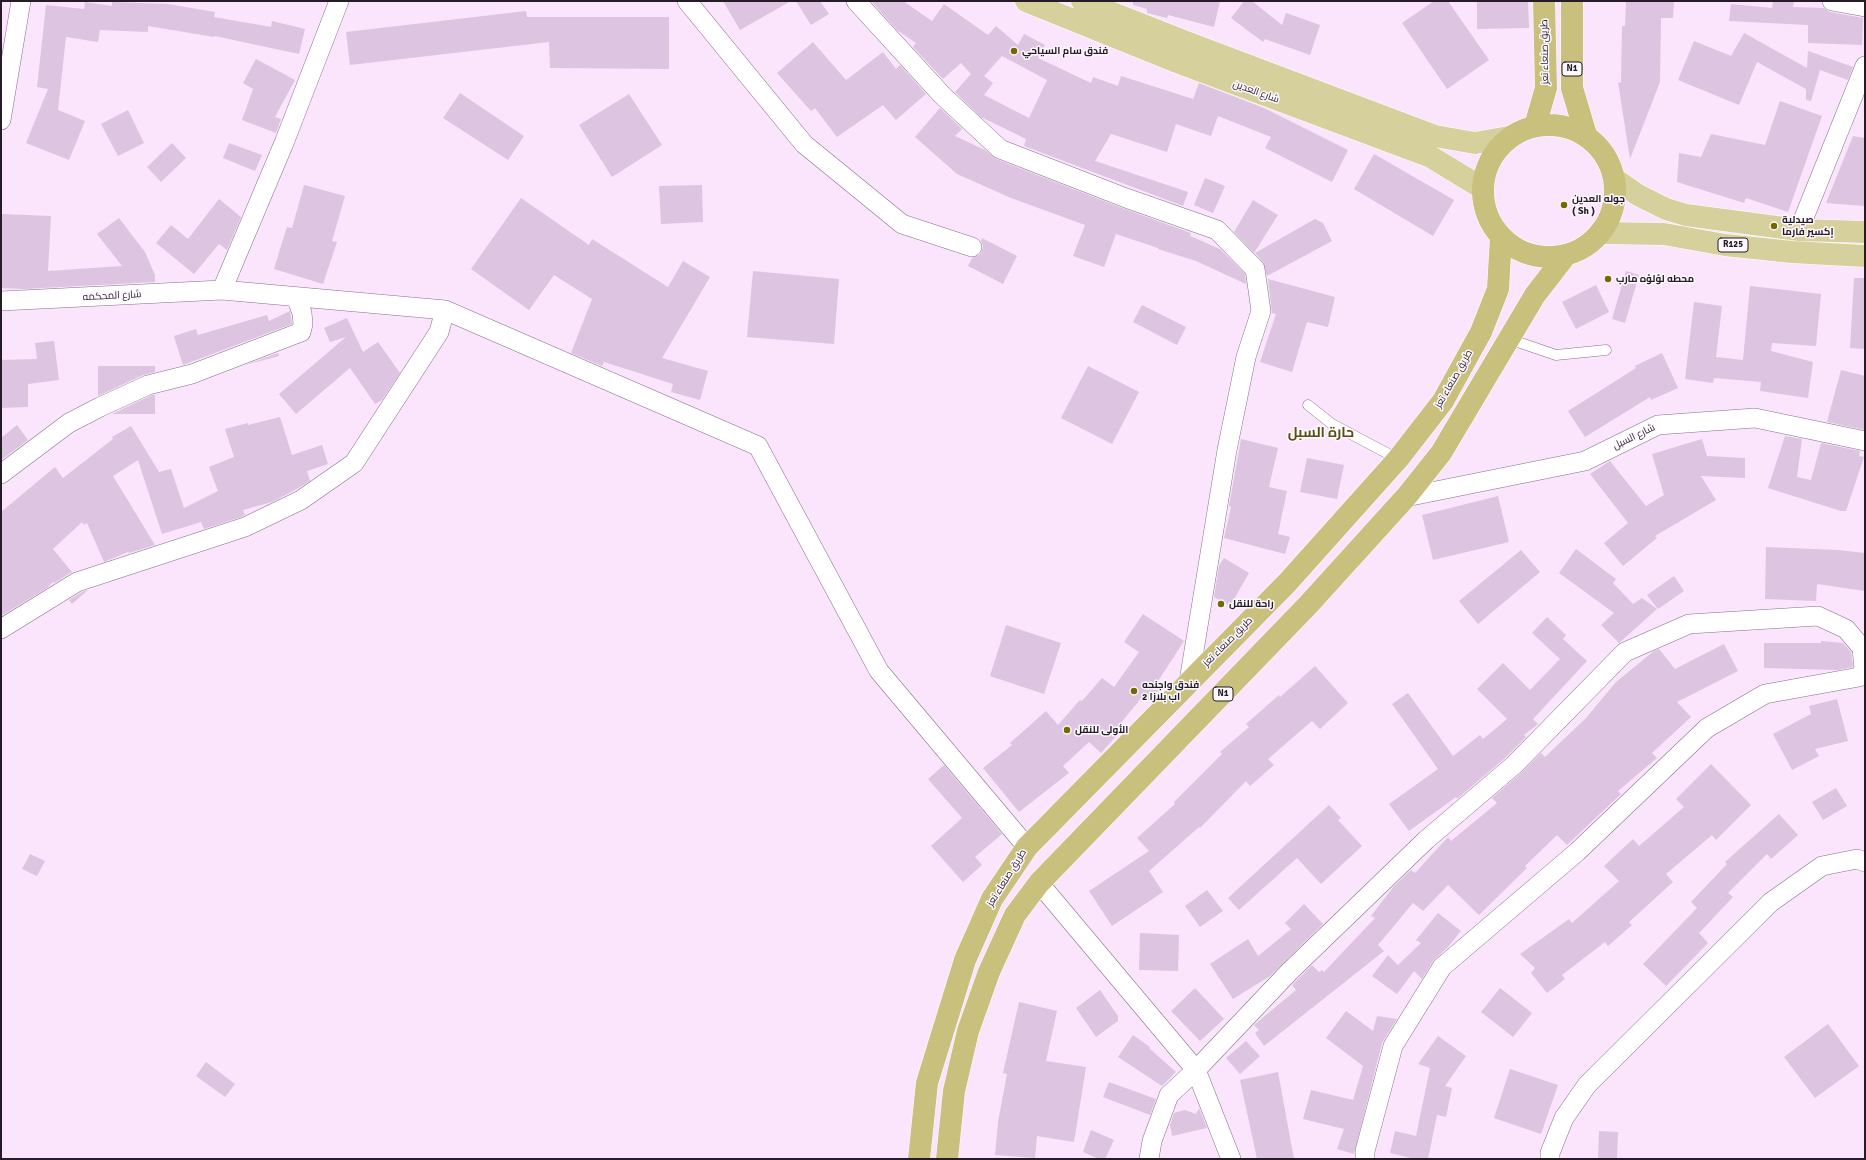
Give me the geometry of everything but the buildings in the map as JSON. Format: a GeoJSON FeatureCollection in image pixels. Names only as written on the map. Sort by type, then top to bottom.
{"type":"FeatureCollection","features":[{"type":"Feature","properties":{"kind":"highway","name":"طريق صنعاء تعز"},"geometry":{"type":"LineString","coordinates":[[1535,126],[1546,88],[1544,1]]}},
{"type":"Feature","properties":{"kind":"highway","name":"N1"},"geometry":{"type":"LineString","coordinates":[[1572,1],[1572,88],[1586,135]]}},
{"type":"Feature","properties":{"kind":"highway"},"geometry":{"type":"LineString","coordinates":[[1552,124],[1570,127],[1586,135],[1599,147],[1609,162],[1615,179],[1615,198],[1610,217],[1601,233],[1585,246],[1566,255],[1545,257],[1521,251],[1501,237],[1491,222],[1484,206],[1482,188],[1490,160],[1508,137],[1535,126],[1552,124]]}},
{"type":"Feature","properties":{"kind":"highway","name":"طريق صنعاء تعز"},"geometry":{"type":"LineString","coordinates":[[919,1159],[927,1083],[965,960],[992,899],[1026,847],[1287,583],[1398,459],[1443,401],[1481,332],[1498,289],[1501,237]]}},
{"type":"Feature","properties":{"kind":"highway","name":"N1"},"geometry":{"type":"LineString","coordinates":[[947,1159],[954,1092],[968,1031],[989,972],[1015,915],[1038,883],[1303,610],[1406,497],[1441,453],[1535,295],[1566,255]]}},
{"type":"Feature","properties":{"kind":"main road","name":"شارع العدين"},"geometry":{"type":"LineString","coordinates":[[1026,1],[1177,62],[1431,157],[1482,188]]}},
{"type":"Feature","properties":{"kind":"main road"},"geometry":{"type":"LineString","coordinates":[[1082,1],[1434,136],[1474,143],[1508,137]]}},
{"type":"Feature","properties":{"kind":"main road","name":"R125"},"geometry":{"type":"LineString","coordinates":[[1615,179],[1638,195],[1666,208],[1686,215],[1799,230],[1865,232]]}},
{"type":"Feature","properties":{"kind":"main road","name":"R125"},"geometry":{"type":"LineString","coordinates":[[1601,233],[1664,234],[1725,245],[1792,252],[1865,256]]}},
{"type":"Feature","properties":{"kind":"street"},"geometry":{"type":"LineString","coordinates":[[1,120],[21,1]]}},
{"type":"Feature","properties":{"kind":"street"},"geometry":{"type":"LineString","coordinates":[[222,290],[284,143],[339,1]]}},
{"type":"Feature","properties":{"kind":"street"},"geometry":{"type":"LineString","coordinates":[[687,1],[804,144],[902,224],[972,247]]}},
{"type":"Feature","properties":{"kind":"street"},"geometry":{"type":"LineString","coordinates":[[856,1],[942,95],[1000,149],[1126,198],[1217,230],[1255,269],[1261,310],[1246,358],[1227,450],[1189,681]]}},
{"type":"Feature","properties":{"kind":"street"},"geometry":{"type":"LineString","coordinates":[[1832,1],[1865,7]]}},
{"type":"Feature","properties":{"kind":"street"},"geometry":{"type":"LineString","coordinates":[[1799,230],[1865,66]]}},
{"type":"Feature","properties":{"kind":"street","name":"شارع المحكمه"},"geometry":{"type":"LineString","coordinates":[[1,301],[222,290],[446,310],[758,446],[879,671],[1026,847]]}},
{"type":"Feature","properties":{"kind":"street"},"geometry":{"type":"LineString","coordinates":[[1,474],[68,423],[100,407],[148,385],[192,374],[301,332],[303,324],[302,312],[296,297]]}},
{"type":"Feature","properties":{"kind":"street"},"geometry":{"type":"LineString","coordinates":[[1,629],[77,582],[245,527],[300,500],[354,463],[439,332],[446,310]]}},
{"type":"Feature","properties":{"kind":"street","name":"شارع السبل"},"geometry":{"type":"LineString","coordinates":[[1406,497],[1585,461],[1658,425],[1755,418],[1865,441]]}},
{"type":"Feature","properties":{"kind":"street"},"geometry":{"type":"LineString","coordinates":[[1149,1159],[1152,1141],[1169,1095],[1196,1070],[1290,971],[1426,840],[1514,765],[1625,652],[1689,624],[1818,616],[1846,629],[1862,648],[1864,670],[1860,677],[1765,694],[1707,728],[1578,852],[1442,967],[1393,1046],[1365,1159]]}},
{"type":"Feature","properties":{"kind":"street"},"geometry":{"type":"LineString","coordinates":[[1550,1159],[1550,1153],[1564,1118],[1587,1085],[1771,902],[1822,866],[1857,859],[1865,862]]}},
{"type":"Feature","properties":{"kind":"street"},"geometry":{"type":"LineString","coordinates":[[1038,883],[1196,1070],[1231,1159]]}},
{"type":"Feature","properties":{"kind":"lane"},"geometry":{"type":"LineString","coordinates":[[1509,339],[1556,355],[1606,350]]}},
{"type":"Feature","properties":{"kind":"lane"},"geometry":{"type":"LineString","coordinates":[[1308,405],[1332,424],[1398,459]]}},
{"type":"Feature","properties":{"kind":"place","name":"فندق سام السياحي"},"geometry":{"type":"Point","coordinates":[1014,51]}},
{"type":"Feature","properties":{"kind":"place","name":"جوله العدين ( Sh )"},"geometry":{"type":"Point","coordinates":[1564,205]}},
{"type":"Feature","properties":{"kind":"place","name":"صيدلية إكسير فارما"},"geometry":{"type":"Point","coordinates":[1774,226]}},
{"type":"Feature","properties":{"kind":"place","name":"محطه لؤلؤه مارب"},"geometry":{"type":"Point","coordinates":[1608,279]}},
{"type":"Feature","properties":{"kind":"place","name":"راحة للنقل"},"geometry":{"type":"Point","coordinates":[1221,604]}},
{"type":"Feature","properties":{"kind":"place","name":"فندق واجنحه اب بلازا 2"},"geometry":{"type":"Point","coordinates":[1134,691]}},
{"type":"Feature","properties":{"kind":"place","name":"الأولى للنقل"},"geometry":{"type":"Point","coordinates":[1067,730]}},
{"type":"Feature","properties":{"kind":"district","name":"حارة السبل"},"geometry":{"type":"Point","coordinates":[1321,433]}}]}
